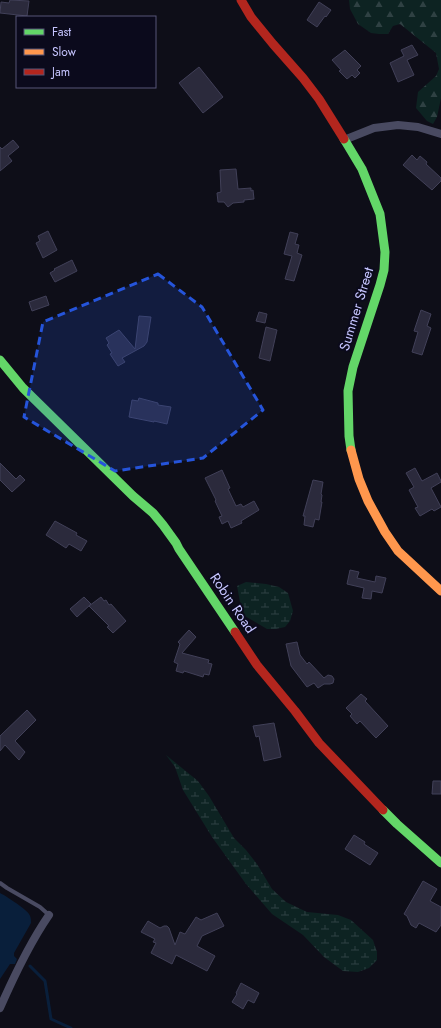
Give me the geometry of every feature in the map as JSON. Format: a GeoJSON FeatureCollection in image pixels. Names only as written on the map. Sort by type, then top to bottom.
{"type":"FeatureCollection","features":[{"type":"Feature","properties":{"kind":"street","name":"Summer Street"},"geometry":{"type":"LineString","coordinates":[[241,0],[251,17],[320,99],[362,169],[380,214],[385,252],[384,270],[353,367],[348,391],[349,436],[352,455],[359,479],[368,501],[385,532],[398,551],[441,591]]}},
{"type":"Feature","properties":{"kind":"street"},"geometry":{"type":"LineString","coordinates":[[344,140],[374,128],[398,125],[418,127],[441,134]]}},
{"type":"Feature","properties":{"kind":"street","name":"Robin Road"},"geometry":{"type":"LineString","coordinates":[[0,360],[23,388],[133,496],[153,513],[176,542],[179,549],[257,665],[319,743],[349,776],[397,824],[441,863]]}},
{"type":"Feature","properties":{"kind":"street"},"geometry":{"type":"LineString","coordinates":[[0,1008],[25,956],[41,926],[49,915]]}},
{"type":"Feature","properties":{"kind":"lane"},"geometry":{"type":"LineString","coordinates":[[0,883],[40,906],[49,915]]}},
{"type":"Feature","properties":{"kind":"highlighted area"},"geometry":{"type":"Polygon","coordinates":[[[158,274],[202,307],[263,410],[203,458],[115,471],[24,417],[43,322],[158,274]]]}},
{"type":"Feature","properties":{"kind":"green space"},"geometry":{"type":"Polygon","coordinates":[[[349,0],[441,0],[441,98],[437,117],[433,124],[427,121],[416,108],[418,92],[436,76],[439,69],[436,53],[400,24],[393,26],[388,34],[371,33],[358,24],[350,9],[349,0]]]}},
{"type":"Feature","properties":{"kind":"green space"},"geometry":{"type":"Polygon","coordinates":[[[246,582],[279,587],[288,593],[293,611],[290,621],[285,627],[267,629],[245,616],[240,602],[237,586],[246,582]]]}},
{"type":"Feature","properties":{"kind":"green space"},"geometry":{"type":"Polygon","coordinates":[[[166,755],[198,781],[209,796],[234,838],[257,864],[272,889],[286,902],[307,912],[338,915],[351,920],[373,940],[377,952],[377,960],[369,968],[358,972],[343,971],[324,957],[303,935],[272,914],[246,884],[212,837],[183,790],[175,767],[166,755]]]}},
{"type":"Feature","properties":{"kind":"water"},"geometry":{"type":"Polygon","coordinates":[[[0,893],[27,912],[30,916],[31,923],[14,953],[14,956],[17,959],[15,964],[10,964],[0,979],[0,893]]]}},
{"type":"Feature","properties":{"kind":"building"},"geometry":{"type":"Polygon","coordinates":[[[10,0],[29,1],[27,16],[0,13],[1,2],[9,3],[10,0]]]}},
{"type":"Feature","properties":{"kind":"building"},"geometry":{"type":"Polygon","coordinates":[[[319,2],[331,10],[317,27],[307,20],[319,2]]]}},
{"type":"Feature","properties":{"kind":"building"},"geometry":{"type":"Polygon","coordinates":[[[412,45],[418,55],[407,60],[414,75],[398,82],[390,63],[404,56],[401,50],[412,45]]]}},
{"type":"Feature","properties":{"kind":"building"},"geometry":{"type":"Polygon","coordinates":[[[345,50],[361,66],[357,70],[360,73],[355,78],[352,75],[347,79],[339,71],[341,70],[332,60],[345,50]]]}},
{"type":"Feature","properties":{"kind":"building"},"geometry":{"type":"Polygon","coordinates":[[[199,67],[223,97],[203,113],[179,83],[199,67]]]}},
{"type":"Feature","properties":{"kind":"building"},"geometry":{"type":"Polygon","coordinates":[[[13,140],[19,147],[8,156],[12,161],[0,171],[0,147],[2,149],[13,140]]]}},
{"type":"Feature","properties":{"kind":"building"},"geometry":{"type":"Polygon","coordinates":[[[412,155],[417,160],[420,156],[441,178],[441,181],[432,190],[403,165],[412,155]]]}},
{"type":"Feature","properties":{"kind":"building"},"geometry":{"type":"Polygon","coordinates":[[[236,169],[238,189],[251,188],[251,191],[253,190],[254,199],[233,203],[228,207],[224,202],[218,202],[217,193],[221,192],[220,170],[236,169]]]}},
{"type":"Feature","properties":{"kind":"building"},"geometry":{"type":"Polygon","coordinates":[[[48,231],[57,250],[43,258],[36,243],[40,241],[38,236],[48,231]]]}},
{"type":"Feature","properties":{"kind":"building"},"geometry":{"type":"Polygon","coordinates":[[[290,232],[298,234],[295,244],[299,245],[297,253],[302,255],[294,281],[285,279],[292,256],[284,254],[290,232]]]}},
{"type":"Feature","properties":{"kind":"building"},"geometry":{"type":"Polygon","coordinates":[[[72,260],[77,271],[55,282],[50,273],[55,270],[54,269],[72,260]]]}},
{"type":"Feature","properties":{"kind":"building"},"geometry":{"type":"Polygon","coordinates":[[[46,296],[49,305],[32,311],[29,302],[46,296]]]}},
{"type":"Feature","properties":{"kind":"building"},"geometry":{"type":"Polygon","coordinates":[[[421,310],[431,314],[427,326],[431,328],[422,355],[412,352],[418,332],[414,331],[421,310]]]}},
{"type":"Feature","properties":{"kind":"building"},"geometry":{"type":"Polygon","coordinates":[[[259,312],[267,314],[265,323],[256,321],[259,312]]]}},
{"type":"Feature","properties":{"kind":"building"},"geometry":{"type":"Polygon","coordinates":[[[139,316],[151,317],[147,342],[144,346],[122,358],[125,362],[118,366],[110,354],[112,353],[107,345],[109,343],[106,338],[119,330],[135,349],[139,316]]]}},
{"type":"Feature","properties":{"kind":"building"},"geometry":{"type":"Polygon","coordinates":[[[266,327],[277,330],[270,361],[259,358],[266,327]]]}},
{"type":"Feature","properties":{"kind":"building"},"geometry":{"type":"Polygon","coordinates":[[[139,398],[158,403],[158,405],[171,407],[167,424],[129,417],[132,400],[138,401],[139,398]]]}},
{"type":"Feature","properties":{"kind":"building"},"geometry":{"type":"Polygon","coordinates":[[[0,463],[16,479],[20,475],[25,480],[12,492],[0,480],[0,463]]]}},
{"type":"Feature","properties":{"kind":"building"},"geometry":{"type":"Polygon","coordinates":[[[415,468],[422,481],[437,473],[441,481],[431,488],[441,507],[434,511],[432,509],[420,516],[415,508],[418,507],[409,490],[414,487],[406,473],[415,468]]]}},
{"type":"Feature","properties":{"kind":"building"},"geometry":{"type":"Polygon","coordinates":[[[222,470],[230,488],[228,489],[236,506],[241,504],[243,507],[254,501],[259,510],[241,521],[242,523],[231,528],[228,521],[222,524],[219,517],[222,516],[205,478],[222,470]]]}},
{"type":"Feature","properties":{"kind":"building"},"geometry":{"type":"Polygon","coordinates":[[[313,480],[323,482],[319,520],[315,519],[313,527],[304,525],[305,516],[303,516],[313,480]]]}},
{"type":"Feature","properties":{"kind":"building"},"geometry":{"type":"Polygon","coordinates":[[[55,521],[77,533],[76,535],[87,541],[81,551],[69,544],[66,548],[46,535],[55,521]]]}},
{"type":"Feature","properties":{"kind":"building"},"geometry":{"type":"Polygon","coordinates":[[[350,570],[359,572],[357,578],[375,582],[376,576],[386,578],[382,593],[372,591],[371,599],[362,598],[364,588],[347,584],[350,570]]]}},
{"type":"Feature","properties":{"kind":"building"},"geometry":{"type":"Polygon","coordinates":[[[84,597],[91,604],[77,617],[70,609],[84,597]]]}},
{"type":"Feature","properties":{"kind":"building"},"geometry":{"type":"Polygon","coordinates":[[[101,597],[104,601],[106,600],[109,605],[111,604],[126,621],[113,633],[107,627],[109,626],[89,606],[101,597]]]}},
{"type":"Feature","properties":{"kind":"building"},"geometry":{"type":"Polygon","coordinates":[[[189,630],[196,637],[182,653],[209,660],[208,663],[212,664],[209,675],[204,674],[203,677],[184,671],[183,673],[176,671],[178,664],[174,662],[180,644],[178,642],[189,630]]]}},
{"type":"Feature","properties":{"kind":"building"},"geometry":{"type":"Polygon","coordinates":[[[297,642],[300,655],[307,664],[309,662],[324,678],[328,675],[332,676],[334,679],[333,683],[324,684],[318,688],[314,683],[307,687],[291,666],[286,644],[297,642]]]}},
{"type":"Feature","properties":{"kind":"building"},"geometry":{"type":"Polygon","coordinates":[[[361,694],[367,699],[365,701],[388,726],[376,738],[360,721],[357,724],[350,716],[352,714],[346,708],[361,694]]]}},
{"type":"Feature","properties":{"kind":"building"},"geometry":{"type":"Polygon","coordinates":[[[27,710],[36,720],[15,741],[25,752],[19,760],[5,745],[0,751],[0,736],[27,710]]]}},
{"type":"Feature","properties":{"kind":"building"},"geometry":{"type":"Polygon","coordinates":[[[274,723],[281,757],[264,761],[259,736],[256,737],[253,726],[274,723]]]}},
{"type":"Feature","properties":{"kind":"building"},"geometry":{"type":"Polygon","coordinates":[[[433,781],[441,781],[441,794],[432,794],[433,781]]]}},
{"type":"Feature","properties":{"kind":"building"},"geometry":{"type":"Polygon","coordinates":[[[354,835],[378,853],[370,865],[345,849],[354,835]]]}},
{"type":"Feature","properties":{"kind":"building"},"geometry":{"type":"Polygon","coordinates":[[[423,881],[437,889],[430,901],[441,907],[441,925],[436,932],[419,923],[416,928],[411,925],[407,916],[404,914],[423,881]]]}},
{"type":"Feature","properties":{"kind":"building"},"geometry":{"type":"Polygon","coordinates":[[[217,913],[224,926],[202,936],[197,946],[215,956],[207,971],[176,955],[172,964],[151,953],[156,943],[153,942],[155,939],[141,932],[148,921],[160,928],[167,926],[175,945],[180,932],[185,934],[196,917],[201,920],[217,913]]]}},
{"type":"Feature","properties":{"kind":"building"},"geometry":{"type":"Polygon","coordinates":[[[241,983],[259,993],[254,1003],[248,1000],[243,1009],[232,1002],[241,983]]]}},
{"type":"Feature","properties":{"kind":"waterway"},"geometry":{"type":"LineString","coordinates":[[30,966],[45,981],[51,1019],[71,1028]]}},
{"type":"Feature","properties":{"kind":"traffic: fast"},"geometry":{"type":"LineString","coordinates":[[344,139],[362,169],[380,214],[385,252],[384,270],[353,367],[348,391],[349,436],[351,450]]}},
{"type":"Feature","properties":{"kind":"traffic: fast"},"geometry":{"type":"LineString","coordinates":[[0,360],[23,388],[133,496],[153,513],[176,543],[235,632]]}},
{"type":"Feature","properties":{"kind":"traffic: fast"},"geometry":{"type":"LineString","coordinates":[[383,810],[441,863]]}},
{"type":"Feature","properties":{"kind":"traffic: slow"},"geometry":{"type":"LineString","coordinates":[[351,450],[359,479],[368,501],[385,532],[398,551],[441,591]]}},
{"type":"Feature","properties":{"kind":"traffic: jam"},"geometry":{"type":"LineString","coordinates":[[241,0],[251,17],[319,99],[344,139]]}},
{"type":"Feature","properties":{"kind":"traffic: jam"},"geometry":{"type":"LineString","coordinates":[[235,632],[257,665],[319,743],[383,810]]}}]}
